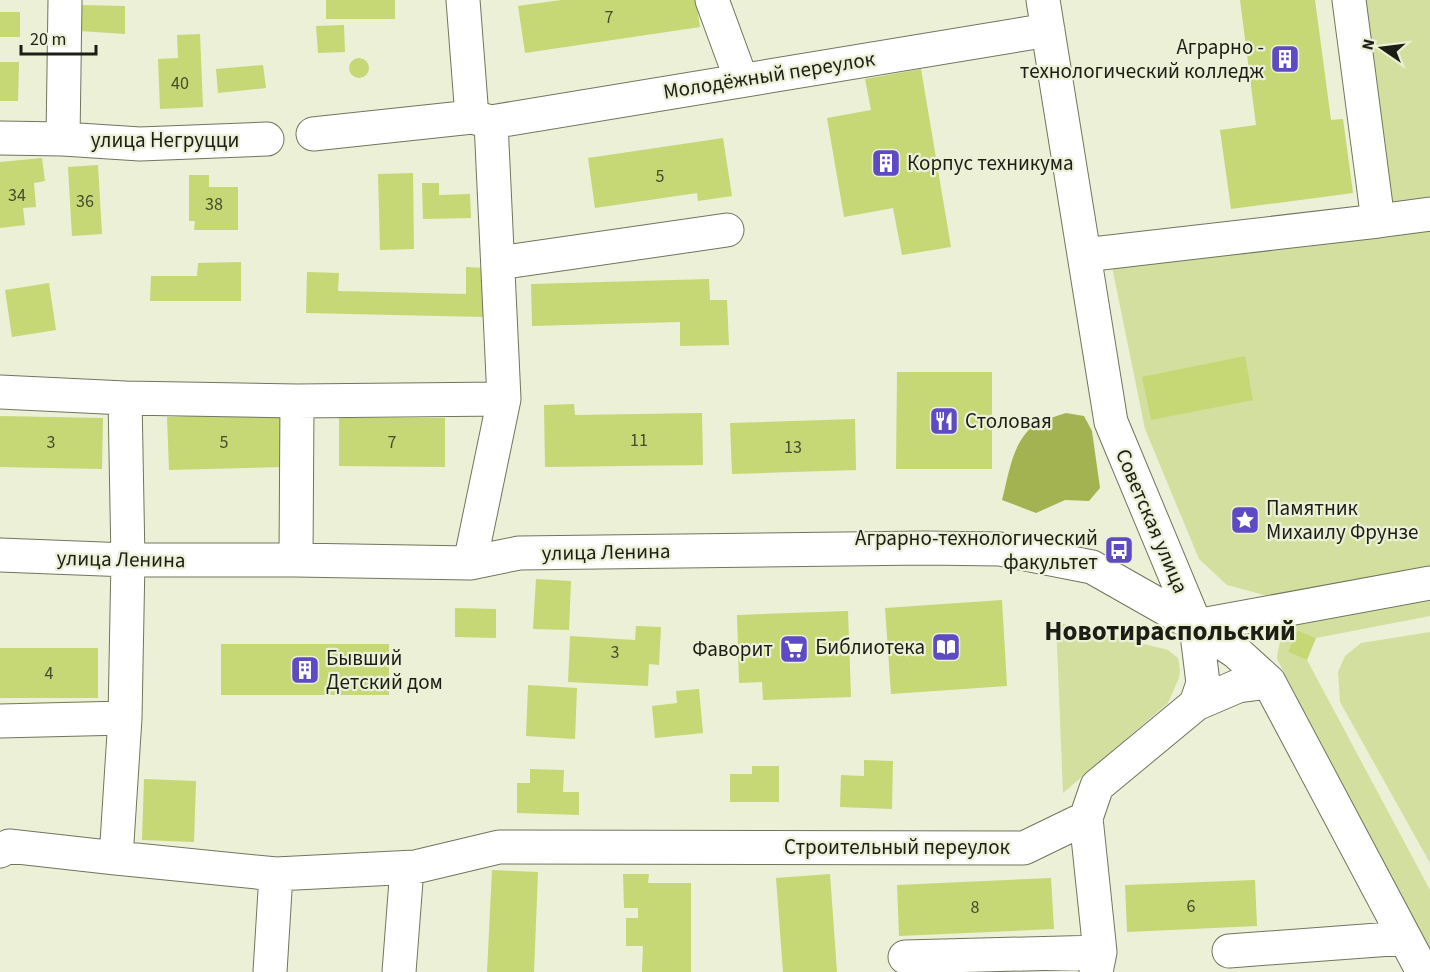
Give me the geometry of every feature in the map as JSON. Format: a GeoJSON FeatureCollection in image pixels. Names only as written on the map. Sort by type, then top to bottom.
{"type":"FeatureCollection","features":[{"type":"Feature","properties":{"kind":"street","name":"улица Негруцци"},"geometry":{"type":"LineString","coordinates":[[63,139],[65,0]]}},
{"type":"Feature","properties":{"kind":"street"},"geometry":{"type":"LineString","coordinates":[[463,0],[482,119],[498,263],[504,399],[470,563]]}},
{"type":"Feature","properties":{"kind":"street"},"geometry":{"type":"LineString","coordinates":[[712,0],[741,79]]}},
{"type":"Feature","properties":{"kind":"street"},"geometry":{"type":"LineString","coordinates":[[1349,0],[1378,221]]}},
{"type":"Feature","properties":{"kind":"street","name":"Молодёжный переулок"},"geometry":{"type":"LineString","coordinates":[[313,134],[482,119],[741,79],[1046,15]]}},
{"type":"Feature","properties":{"kind":"street","name":"Советская улица"},"geometry":{"type":"LineString","coordinates":[[1046,15],[1111,422],[1196,626],[1203,683],[1196,704]]}},
{"type":"Feature","properties":{"kind":"street","name":"улица Негруцци"},"geometry":{"type":"LineString","coordinates":[[0,138],[140,144],[267,139]]}},
{"type":"Feature","properties":{"kind":"street"},"geometry":{"type":"LineString","coordinates":[[1084,255],[1430,214]]}},
{"type":"Feature","properties":{"kind":"street"},"geometry":{"type":"LineString","coordinates":[[498,263],[727,230]]}},
{"type":"Feature","properties":{"kind":"street"},"geometry":{"type":"LineString","coordinates":[[0,392],[125,398],[297,401],[504,399]]}},
{"type":"Feature","properties":{"kind":"street"},"geometry":{"type":"LineString","coordinates":[[116,858],[125,718],[128,560],[125,398]]}},
{"type":"Feature","properties":{"kind":"street"},"geometry":{"type":"LineString","coordinates":[[296,560],[297,401]]}},
{"type":"Feature","properties":{"kind":"street","name":"улица Ленина"},"geometry":{"type":"LineString","coordinates":[[0,555],[128,560],[470,563],[519,553],[1000,549],[1092,567],[1196,626]]}},
{"type":"Feature","properties":{"kind":"street"},"geometry":{"type":"LineString","coordinates":[[1196,626],[1430,583]]}},
{"type":"Feature","properties":{"kind":"street"},"geometry":{"type":"LineString","coordinates":[[1196,626],[1236,652],[1269,682],[1423,972]]}},
{"type":"Feature","properties":{"kind":"street"},"geometry":{"type":"LineString","coordinates":[[905,957],[1104,965],[1086,818],[1097,786],[1196,704],[1238,686],[1269,682]]}},
{"type":"Feature","properties":{"kind":"street"},"geometry":{"type":"LineString","coordinates":[[0,721],[125,718]]}},
{"type":"Feature","properties":{"kind":"street","name":"Строительный переулок"},"geometry":{"type":"LineString","coordinates":[[0,851],[9,846],[276,874],[407,868],[499,846],[1024,848],[1086,818]]}},
{"type":"Feature","properties":{"kind":"street"},"geometry":{"type":"LineString","coordinates":[[399,972],[407,868]]}},
{"type":"Feature","properties":{"kind":"street"},"geometry":{"type":"LineString","coordinates":[[270,972],[276,874]]}},
{"type":"Feature","properties":{"kind":"street"},"geometry":{"type":"LineString","coordinates":[[1229,951],[1405,938]]}},
{"type":"Feature","properties":{"kind":"green space"},"geometry":{"type":"Polygon","coordinates":[[[1349,0],[1430,0],[1430,571],[1283,600],[1227,585],[1199,559],[1145,429],[1109,252],[1378,221],[1349,0]]]}},
{"type":"Feature","properties":{"kind":"green space"},"geometry":{"type":"Polygon","coordinates":[[[1066,413],[1084,416],[1092,431],[1100,488],[1089,501],[1065,500],[1036,513],[1002,500],[1010,467],[1024,436],[1040,422],[1066,413]]]}},
{"type":"Feature","properties":{"kind":"green space"},"geometry":{"type":"Polygon","coordinates":[[[1430,594],[1430,616],[1316,638],[1297,630],[1288,652],[1307,660],[1430,890],[1430,956],[1277,659],[1282,637],[1298,621],[1430,594]]]}},
{"type":"Feature","properties":{"kind":"green space"},"geometry":{"type":"Polygon","coordinates":[[[1056,622],[1168,650],[1178,658],[1180,670],[1168,703],[1063,793],[1056,622]]]}},
{"type":"Feature","properties":{"kind":"green space"},"geometry":{"type":"Polygon","coordinates":[[[1430,632],[1430,863],[1340,702],[1338,672],[1345,656],[1361,643],[1430,632]]]}},
{"type":"Feature","properties":{"kind":"building"},"geometry":{"type":"Polygon","coordinates":[[[326,0],[395,0],[395,19],[326,19],[326,0]]]}},
{"type":"Feature","properties":{"kind":"building"},"geometry":{"type":"Polygon","coordinates":[[[561,0],[696,0],[700,27],[525,53],[518,6],[561,0]]]}},
{"type":"Feature","properties":{"kind":"building","name":"Аграрно - технологический колледж"},"geometry":{"type":"Polygon","coordinates":[[[1240,0],[1315,0],[1331,120],[1343,119],[1353,193],[1231,209],[1220,130],[1256,125],[1240,0]]]}},
{"type":"Feature","properties":{"kind":"building"},"geometry":{"type":"Polygon","coordinates":[[[81,5],[125,6],[125,34],[80,31],[81,5]]]}},
{"type":"Feature","properties":{"kind":"building"},"geometry":{"type":"Polygon","coordinates":[[[0,12],[20,12],[20,37],[0,37],[0,12]]]}},
{"type":"Feature","properties":{"kind":"building"},"geometry":{"type":"Polygon","coordinates":[[[344,25],[345,52],[318,53],[316,26],[344,25]]]}},
{"type":"Feature","properties":{"kind":"building"},"geometry":{"type":"Polygon","coordinates":[[[200,34],[203,107],[160,109],[158,59],[178,58],[177,35],[200,34]]]}},
{"type":"Feature","properties":{"kind":"building"},"geometry":{"type":"Polygon","coordinates":[[[355,58],[363,58],[369,64],[369,72],[363,78],[355,78],[349,72],[349,64],[355,58]]]}},
{"type":"Feature","properties":{"kind":"building"},"geometry":{"type":"Polygon","coordinates":[[[0,62],[19,62],[18,101],[0,101],[0,62]]]}},
{"type":"Feature","properties":{"kind":"building"},"geometry":{"type":"Polygon","coordinates":[[[263,65],[266,88],[218,93],[216,69],[263,65]]]}},
{"type":"Feature","properties":{"kind":"building","name":"Корпус техникума"},"geometry":{"type":"Polygon","coordinates":[[[921,69],[951,247],[902,255],[893,208],[844,217],[827,118],[871,110],[865,79],[921,69]]]}},
{"type":"Feature","properties":{"kind":"building"},"geometry":{"type":"Polygon","coordinates":[[[723,138],[732,196],[698,201],[697,193],[595,208],[588,158],[723,138]]]}},
{"type":"Feature","properties":{"kind":"building"},"geometry":{"type":"Polygon","coordinates":[[[42,158],[45,181],[34,183],[36,207],[23,208],[25,225],[0,228],[0,162],[42,158]]]}},
{"type":"Feature","properties":{"kind":"building"},"geometry":{"type":"Polygon","coordinates":[[[98,165],[102,234],[72,236],[68,167],[98,165]]]}},
{"type":"Feature","properties":{"kind":"building"},"geometry":{"type":"Polygon","coordinates":[[[413,173],[414,249],[380,250],[378,174],[413,173]]]}},
{"type":"Feature","properties":{"kind":"building"},"geometry":{"type":"Polygon","coordinates":[[[189,175],[209,175],[209,187],[238,187],[238,230],[194,230],[195,221],[189,221],[189,175]]]}},
{"type":"Feature","properties":{"kind":"building"},"geometry":{"type":"Polygon","coordinates":[[[422,183],[439,183],[439,195],[470,194],[471,218],[423,219],[422,183]]]}},
{"type":"Feature","properties":{"kind":"building"},"geometry":{"type":"Polygon","coordinates":[[[241,262],[241,301],[150,301],[151,276],[197,276],[198,263],[241,262]]]}},
{"type":"Feature","properties":{"kind":"building"},"geometry":{"type":"Polygon","coordinates":[[[466,267],[486,268],[484,317],[306,313],[307,272],[339,273],[338,291],[466,294],[466,267]]]}},
{"type":"Feature","properties":{"kind":"building"},"geometry":{"type":"Polygon","coordinates":[[[709,279],[710,300],[727,300],[729,345],[680,346],[680,322],[532,326],[531,284],[709,279]]]}},
{"type":"Feature","properties":{"kind":"building"},"geometry":{"type":"Polygon","coordinates":[[[49,283],[56,330],[12,337],[5,290],[49,283]]]}},
{"type":"Feature","properties":{"kind":"building"},"geometry":{"type":"Polygon","coordinates":[[[1245,356],[1253,400],[1151,420],[1142,377],[1245,356]]]}},
{"type":"Feature","properties":{"kind":"building","name":"Столовая"},"geometry":{"type":"Polygon","coordinates":[[[897,372],[992,372],[992,469],[896,469],[897,372]]]}},
{"type":"Feature","properties":{"kind":"building"},"geometry":{"type":"Polygon","coordinates":[[[574,404],[575,415],[702,413],[703,465],[545,467],[544,405],[574,404]]]}},
{"type":"Feature","properties":{"kind":"building"},"geometry":{"type":"Polygon","coordinates":[[[280,413],[282,467],[169,470],[167,417],[280,413]]]}},
{"type":"Feature","properties":{"kind":"building"},"geometry":{"type":"Polygon","coordinates":[[[0,416],[103,418],[102,469],[0,467],[0,416]]]}},
{"type":"Feature","properties":{"kind":"building"},"geometry":{"type":"Polygon","coordinates":[[[339,418],[445,418],[445,467],[339,466],[339,418]]]}},
{"type":"Feature","properties":{"kind":"building"},"geometry":{"type":"Polygon","coordinates":[[[855,419],[856,470],[732,474],[730,423],[855,419]]]}},
{"type":"Feature","properties":{"kind":"building"},"geometry":{"type":"Polygon","coordinates":[[[536,579],[571,581],[569,630],[533,629],[536,579]]]}},
{"type":"Feature","properties":{"kind":"building","name":"Библиотека"},"geometry":{"type":"Polygon","coordinates":[[[1002,600],[1007,686],[891,694],[885,608],[1002,600]]]}},
{"type":"Feature","properties":{"kind":"building"},"geometry":{"type":"Polygon","coordinates":[[[455,608],[496,609],[496,638],[455,637],[455,608]]]}},
{"type":"Feature","properties":{"kind":"building","name":"Фаворит"},"geometry":{"type":"Polygon","coordinates":[[[848,611],[851,697],[763,700],[762,682],[739,683],[737,615],[848,611]]]}},
{"type":"Feature","properties":{"kind":"building"},"geometry":{"type":"Polygon","coordinates":[[[636,626],[661,627],[659,665],[649,664],[648,686],[568,682],[570,636],[635,640],[636,626]]]}},
{"type":"Feature","properties":{"kind":"building"},"geometry":{"type":"Polygon","coordinates":[[[1297,630],[1316,638],[1307,660],[1288,652],[1297,630]]]}},
{"type":"Feature","properties":{"kind":"building","name":"Бывший Детский дом"},"geometry":{"type":"Polygon","coordinates":[[[221,644],[389,644],[389,695],[221,695],[221,644]]]}},
{"type":"Feature","properties":{"kind":"building"},"geometry":{"type":"Polygon","coordinates":[[[0,648],[98,648],[98,698],[0,698],[0,648]]]}},
{"type":"Feature","properties":{"kind":"building"},"geometry":{"type":"Polygon","coordinates":[[[528,685],[577,688],[575,739],[526,736],[528,685]]]}},
{"type":"Feature","properties":{"kind":"building"},"geometry":{"type":"Polygon","coordinates":[[[699,689],[703,733],[655,738],[652,706],[677,703],[676,691],[699,689]]]}},
{"type":"Feature","properties":{"kind":"building"},"geometry":{"type":"Polygon","coordinates":[[[864,760],[893,761],[892,809],[840,807],[841,775],[864,776],[864,760]]]}},
{"type":"Feature","properties":{"kind":"building"},"geometry":{"type":"Polygon","coordinates":[[[752,766],[779,766],[779,802],[730,802],[730,774],[752,774],[752,766]]]}},
{"type":"Feature","properties":{"kind":"building"},"geometry":{"type":"Polygon","coordinates":[[[530,769],[564,770],[563,792],[579,792],[579,815],[517,813],[517,783],[530,783],[530,769]]]}},
{"type":"Feature","properties":{"kind":"building"},"geometry":{"type":"Polygon","coordinates":[[[144,779],[196,781],[194,842],[142,840],[144,779]]]}},
{"type":"Feature","properties":{"kind":"building"},"geometry":{"type":"Polygon","coordinates":[[[492,870],[538,872],[534,972],[487,972],[492,870]]]}},
{"type":"Feature","properties":{"kind":"building"},"geometry":{"type":"Polygon","coordinates":[[[623,874],[649,874],[648,883],[691,883],[691,972],[642,972],[643,946],[626,946],[626,918],[638,918],[638,908],[624,908],[623,874]]]}},
{"type":"Feature","properties":{"kind":"building"},"geometry":{"type":"Polygon","coordinates":[[[830,874],[837,972],[783,972],[776,878],[830,874]]]}},
{"type":"Feature","properties":{"kind":"building"},"geometry":{"type":"Polygon","coordinates":[[[1051,878],[1054,929],[899,936],[897,885],[1051,878]]]}},
{"type":"Feature","properties":{"kind":"building"},"geometry":{"type":"Polygon","coordinates":[[[1255,880],[1257,926],[1127,932],[1125,885],[1255,880]]]}},
{"type":"Feature","properties":{"kind":"place","name":"Аграрно - технологический колледж"},"geometry":{"type":"Point","coordinates":[1285,59]}},
{"type":"Feature","properties":{"kind":"place","name":"Корпус техникума"},"geometry":{"type":"Point","coordinates":[886,163]}},
{"type":"Feature","properties":{"kind":"place","name":"Столовая"},"geometry":{"type":"Point","coordinates":[944,421]}},
{"type":"Feature","properties":{"kind":"place","name":"Памятник Михаилу Фрунзе"},"geometry":{"type":"Point","coordinates":[1245,520]}},
{"type":"Feature","properties":{"kind":"place","name":"Аграрно-технологический факультет"},"geometry":{"type":"Point","coordinates":[1119,550]}},
{"type":"Feature","properties":{"kind":"place","name":"Библиотека"},"geometry":{"type":"Point","coordinates":[946,647]}},
{"type":"Feature","properties":{"kind":"place","name":"Фаворит"},"geometry":{"type":"Point","coordinates":[794,649]}},
{"type":"Feature","properties":{"kind":"place","name":"Бывший Детский дом"},"geometry":{"type":"Point","coordinates":[305,670]}},
{"type":"Feature","properties":{"kind":"district","name":"Новотираспольский"},"geometry":{"type":"Point","coordinates":[1170,631]}}]}
